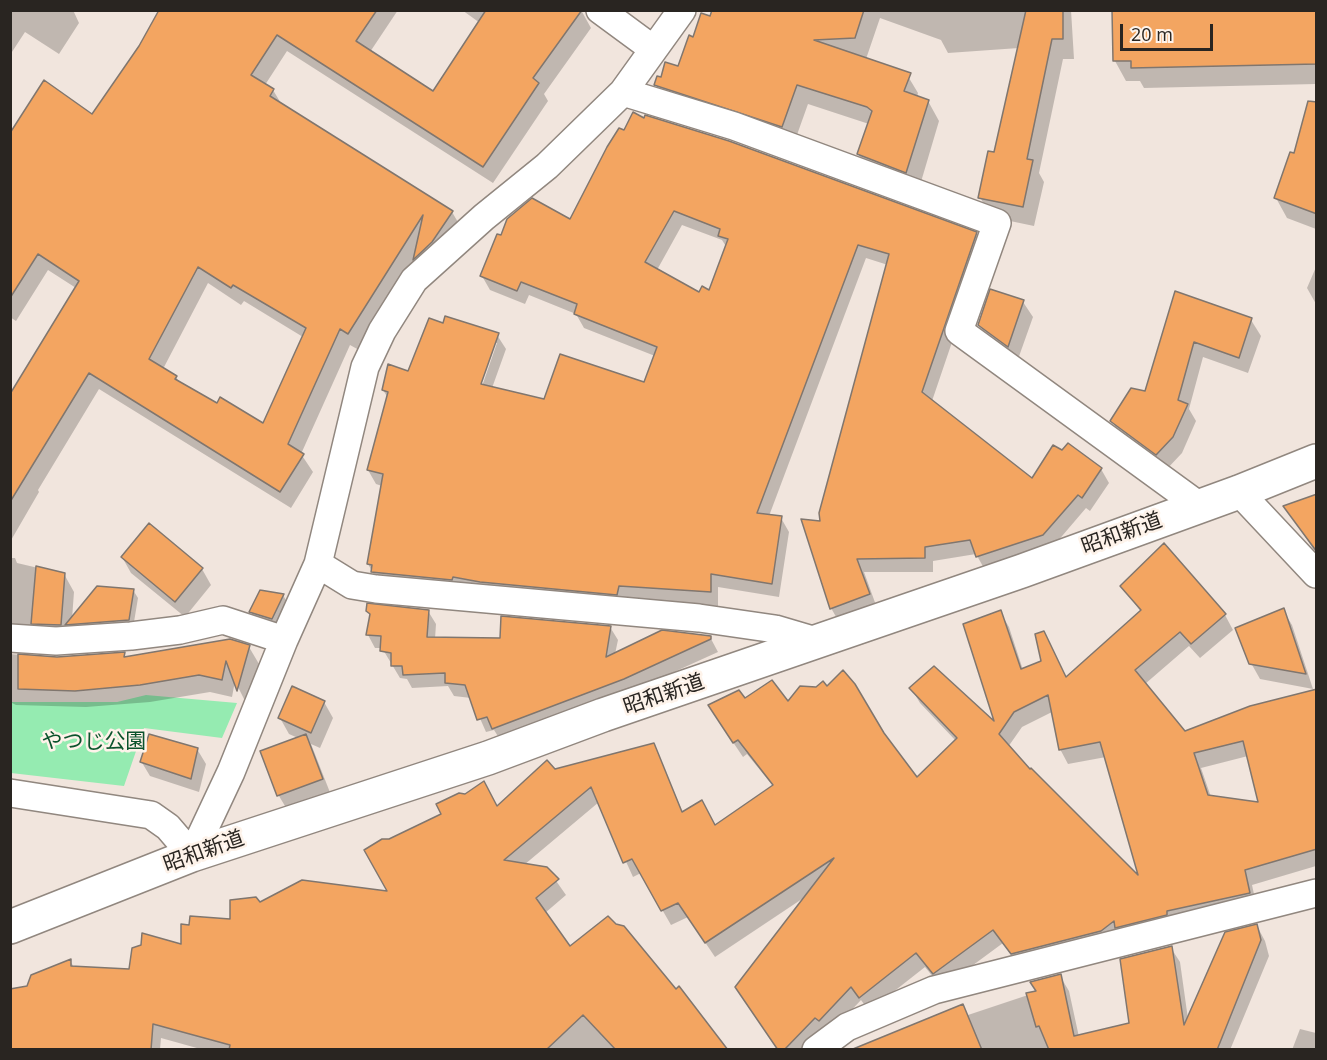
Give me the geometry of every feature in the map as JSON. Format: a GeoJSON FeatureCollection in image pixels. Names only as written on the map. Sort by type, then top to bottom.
{"type":"FeatureCollection","features":[{"type":"Feature","properties":{"kind":"main road","name":"昭和新道"},"geometry":{"type":"LineString","coordinates":[[10,927],[192,855],[488,758],[603,715],[1022,571],[1317,461]]}},
{"type":"Feature","properties":{"kind":"street"},"geometry":{"type":"LineString","coordinates":[[600,10],[653,49]]}},
{"type":"Feature","properties":{"kind":"street"},"geometry":{"type":"LineString","coordinates":[[10,793],[151,815],[168,827],[192,855],[231,772],[284,640],[318,564],[365,367],[403,294],[414,280],[443,254],[547,166],[623,92],[682,10]]}},
{"type":"Feature","properties":{"kind":"street"},"geometry":{"type":"LineString","coordinates":[[623,92],[734,126],[998,223],[958,331],[1198,505]]}},
{"type":"Feature","properties":{"kind":"street"},"geometry":{"type":"LineString","coordinates":[[1239,492],[1317,574]]}},
{"type":"Feature","properties":{"kind":"street"},"geometry":{"type":"LineString","coordinates":[[318,564],[352,585],[376,589],[699,618],[775,629],[819,642]]}},
{"type":"Feature","properties":{"kind":"street"},"geometry":{"type":"LineString","coordinates":[[10,638],[56,641],[131,636],[180,630],[223,620],[284,640]]}},
{"type":"Feature","properties":{"kind":"street"},"geometry":{"type":"LineString","coordinates":[[816,1050],[847,1027],[934,990],[1317,892]]}},
{"type":"Feature","properties":{"kind":"green space","name":"やつじ公園"},"geometry":{"type":"Polygon","coordinates":[[[146,695],[237,703],[222,738],[144,728],[124,786],[11,773],[11,702],[117,702],[146,695]]]}},
{"type":"Feature","properties":{"kind":"building"},"geometry":{"type":"Polygon","coordinates":[[[159,10],[377,10],[356,41],[433,91],[486,10],[582,10],[533,78],[539,83],[483,167],[277,35],[251,75],[274,89],[270,96],[453,211],[432,242],[413,260],[423,215],[348,334],[340,329],[288,444],[304,454],[280,492],[89,373],[10,502],[10,394],[79,281],[38,254],[10,298],[10,133],[44,80],[92,114],[139,46],[159,10]],[[198,267],[149,359],[177,376],[175,379],[217,403],[220,397],[263,423],[306,328],[233,285],[231,288],[198,267]]]}},
{"type":"Feature","properties":{"kind":"building"},"geometry":{"type":"Polygon","coordinates":[[[712,10],[864,10],[855,38],[814,40],[911,73],[904,91],[929,100],[906,173],[857,154],[872,111],[867,107],[797,85],[782,127],[654,85],[657,76],[661,77],[665,62],[678,66],[689,35],[693,37],[701,13],[710,16],[712,10]]]}},
{"type":"Feature","properties":{"kind":"building"},"geometry":{"type":"Polygon","coordinates":[[[1026,10],[1063,10],[1063,39],[1052,39],[1027,159],[1033,160],[1023,207],[978,198],[988,151],[994,152],[1026,10]]]}},
{"type":"Feature","properties":{"kind":"building"},"geometry":{"type":"Polygon","coordinates":[[[1112,10],[1317,10],[1317,64],[1131,68],[1131,61],[1113,61],[1112,10]]]}},
{"type":"Feature","properties":{"kind":"building"},"geometry":{"type":"Polygon","coordinates":[[[1308,101],[1317,102],[1317,214],[1274,198],[1290,152],[1294,153],[1308,101]]]}},
{"type":"Feature","properties":{"kind":"building"},"geometry":{"type":"Polygon","coordinates":[[[633,112],[644,118],[645,115],[729,141],[977,232],[922,392],[1032,478],[1053,445],[1062,450],[1068,443],[1102,468],[1082,498],[1078,495],[1043,535],[976,557],[970,540],[925,547],[925,558],[857,559],[870,594],[830,609],[801,519],[820,521],[819,513],[889,254],[858,245],[757,513],[782,516],[772,584],[711,574],[711,592],[619,586],[617,595],[480,582],[453,577],[452,580],[371,572],[372,565],[367,564],[383,474],[367,470],[388,392],[382,390],[388,364],[408,371],[429,318],[443,323],[445,316],[499,333],[481,384],[544,399],[560,354],[644,382],[657,347],[574,314],[577,304],[521,282],[517,291],[480,276],[497,234],[501,235],[507,219],[532,198],[570,219],[607,147],[619,128],[624,130],[633,112]],[[674,211],[645,262],[699,292],[702,286],[709,290],[728,239],[718,236],[720,229],[674,211]]]}},
{"type":"Feature","properties":{"kind":"building"},"geometry":{"type":"Polygon","coordinates":[[[990,289],[1024,300],[1008,347],[978,325],[990,289]]]}},
{"type":"Feature","properties":{"kind":"building"},"geometry":{"type":"Polygon","coordinates":[[[1175,291],[1252,318],[1239,358],[1194,342],[1178,400],[1188,404],[1173,437],[1156,455],[1110,421],[1131,388],[1145,391],[1175,291]]]}},
{"type":"Feature","properties":{"kind":"building"},"geometry":{"type":"Polygon","coordinates":[[[1317,494],[1317,552],[1283,506],[1317,494]]]}},
{"type":"Feature","properties":{"kind":"building"},"geometry":{"type":"Polygon","coordinates":[[[149,523],[203,568],[175,602],[121,557],[149,523]]]}},
{"type":"Feature","properties":{"kind":"building"},"geometry":{"type":"Polygon","coordinates":[[[1164,543],[1226,614],[1191,644],[1180,632],[1135,670],[1185,731],[1250,706],[1317,689],[1317,849],[1245,870],[1250,893],[1167,911],[1167,915],[1115,928],[1114,921],[1101,931],[1011,954],[993,930],[933,974],[916,953],[859,998],[851,987],[819,1021],[815,1018],[784,1050],[778,1050],[735,987],[834,858],[705,943],[678,903],[661,911],[632,859],[623,863],[591,787],[504,860],[547,867],[559,879],[536,898],[570,946],[608,916],[616,924],[624,926],[676,989],[679,986],[728,1050],[616,1050],[583,1015],[546,1050],[229,1050],[230,1045],[153,1024],[151,1050],[10,1050],[10,989],[27,986],[31,975],[71,959],[71,966],[129,969],[132,948],[141,945],[142,933],[181,944],[181,924],[189,925],[190,916],[230,919],[230,900],[256,897],[260,902],[302,880],[387,891],[364,850],[382,839],[389,839],[441,814],[436,804],[459,793],[465,794],[484,781],[497,806],[547,760],[555,769],[654,743],[682,812],[702,800],[715,825],[773,785],[738,740],[733,743],[708,705],[739,690],[745,698],[772,680],[788,701],[800,686],[816,687],[823,681],[827,686],[843,670],[855,684],[884,733],[917,777],[957,738],[909,688],[934,666],[994,721],[963,624],[1001,610],[1021,669],[1041,661],[1035,634],[1044,631],[1066,677],[1141,610],[1120,586],[1164,543]],[[1048,695],[1014,712],[999,734],[1030,769],[1138,875],[1100,742],[1059,750],[1048,695]],[[1243,741],[1194,753],[1208,795],[1258,802],[1243,741]]]}},
{"type":"Feature","properties":{"kind":"building"},"geometry":{"type":"Polygon","coordinates":[[[36,566],[65,573],[61,625],[31,624],[36,566]]]}},
{"type":"Feature","properties":{"kind":"building"},"geometry":{"type":"Polygon","coordinates":[[[97,586],[134,589],[129,620],[65,625],[97,586]]]}},
{"type":"Feature","properties":{"kind":"building"},"geometry":{"type":"Polygon","coordinates":[[[260,590],[284,594],[272,619],[249,612],[260,590]]]}},
{"type":"Feature","properties":{"kind":"building"},"geometry":{"type":"Polygon","coordinates":[[[367,603],[429,610],[427,637],[500,638],[501,616],[611,626],[606,657],[662,630],[711,636],[711,639],[624,679],[492,729],[487,717],[477,720],[465,685],[445,683],[445,673],[403,675],[402,666],[391,666],[391,653],[380,651],[381,636],[366,635],[370,614],[366,611],[367,603]]]}},
{"type":"Feature","properties":{"kind":"building"},"geometry":{"type":"Polygon","coordinates":[[[1284,608],[1306,674],[1249,664],[1235,628],[1284,608]]]}},
{"type":"Feature","properties":{"kind":"building"},"geometry":{"type":"Polygon","coordinates":[[[230,639],[250,645],[237,691],[226,661],[222,680],[199,675],[140,685],[75,691],[18,689],[18,654],[57,657],[125,652],[124,657],[230,639]]]}},
{"type":"Feature","properties":{"kind":"building"},"geometry":{"type":"Polygon","coordinates":[[[292,686],[325,701],[311,733],[278,718],[292,686]]]}},
{"type":"Feature","properties":{"kind":"building"},"geometry":{"type":"Polygon","coordinates":[[[149,734],[198,748],[191,779],[140,762],[149,734]]]}},
{"type":"Feature","properties":{"kind":"building"},"geometry":{"type":"Polygon","coordinates":[[[306,734],[323,779],[277,796],[260,751],[306,734]]]}},
{"type":"Feature","properties":{"kind":"building"},"geometry":{"type":"Polygon","coordinates":[[[1257,924],[1261,940],[1217,1050],[1049,1050],[1039,1026],[1036,1027],[1026,993],[1036,991],[1030,982],[1061,974],[1074,1036],[1129,1023],[1120,959],[1172,946],[1184,1025],[1225,932],[1257,924]]]}},
{"type":"Feature","properties":{"kind":"building"},"geometry":{"type":"Polygon","coordinates":[[[963,1004],[982,1050],[853,1050],[853,1049],[963,1004]]]}}]}
